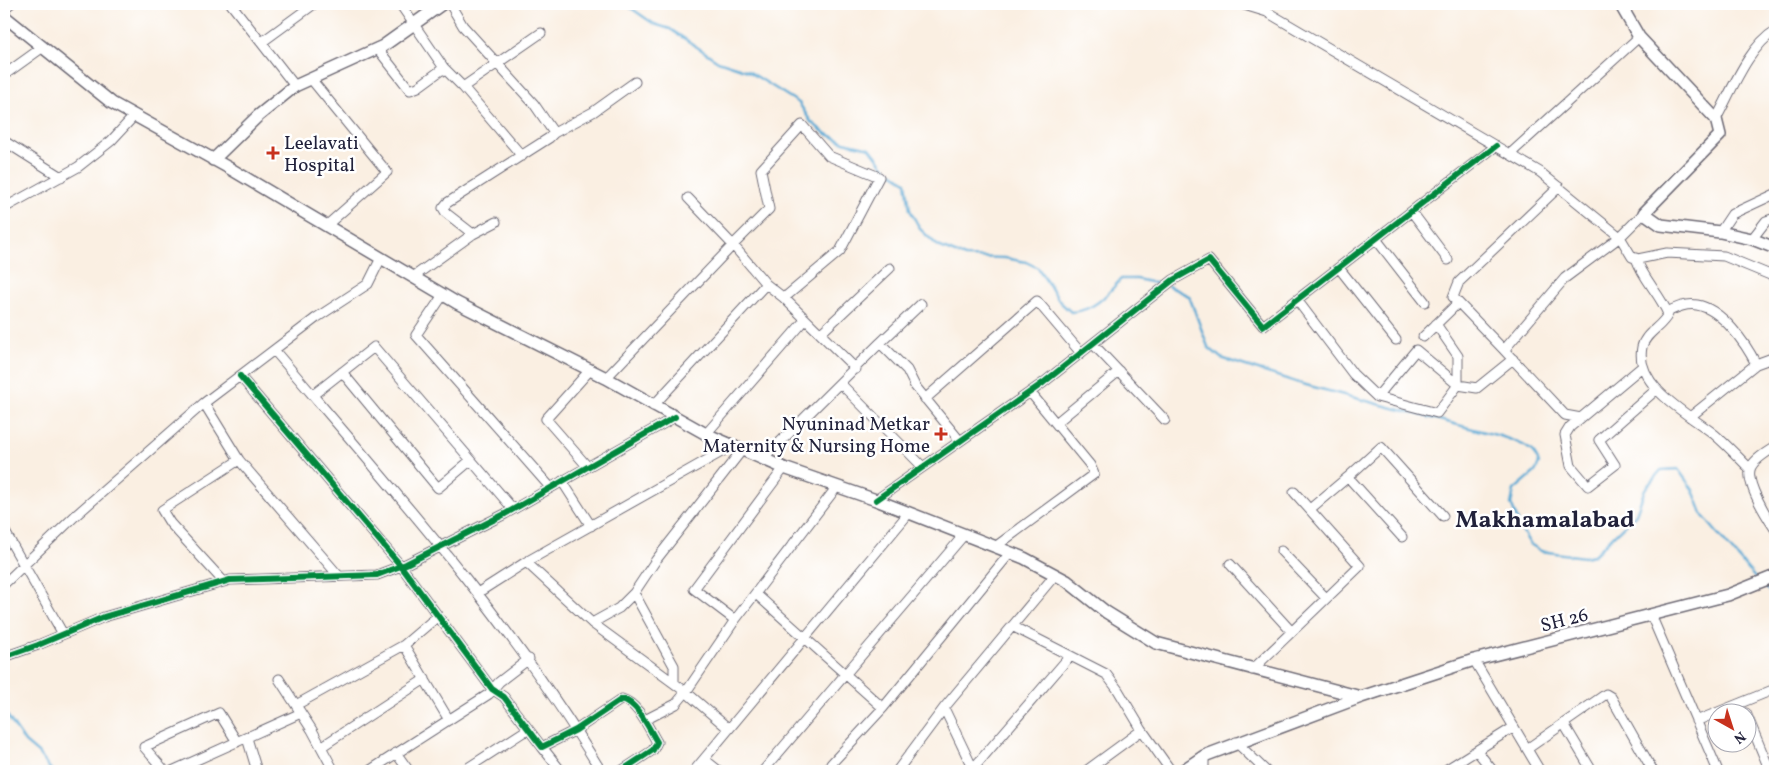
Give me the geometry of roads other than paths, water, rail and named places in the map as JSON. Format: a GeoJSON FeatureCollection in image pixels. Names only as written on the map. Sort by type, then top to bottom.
{"type":"FeatureCollection","features":[{"type":"Feature","properties":{"kind":"main road"},"geometry":{"type":"LineString","coordinates":[[213,160],[258,116],[295,86],[378,48],[442,4]]}},
{"type":"Feature","properties":{"kind":"main road"},"geometry":{"type":"LineString","coordinates":[[1620,4],[1639,37],[1716,119],[1720,135],[1644,213],[1660,225],[1720,232],[1752,239],[1775,248]]}},
{"type":"Feature","properties":{"kind":"main road"},"geometry":{"type":"LineString","coordinates":[[4,16],[112,102],[443,295],[606,378],[706,434],[784,468],[836,488],[876,500],[1010,553],[1067,581],[1106,612],[1156,643],[1252,670],[1361,697]]}},
{"type":"Feature","properties":{"kind":"main road","name":"SH 26"},"geometry":{"type":"LineString","coordinates":[[1182,771],[1204,756],[1236,742],[1361,697],[1474,660],[1728,594],[1771,577]]}},
{"type":"Feature","properties":{"kind":"street"},"geometry":{"type":"LineString","coordinates":[[4,9],[10,4]]}},
{"type":"Feature","properties":{"kind":"street"},"geometry":{"type":"LineString","coordinates":[[232,4],[295,86]]}},
{"type":"Feature","properties":{"kind":"street"},"geometry":{"type":"LineString","coordinates":[[262,42],[314,4]]}},
{"type":"Feature","properties":{"kind":"street"},"geometry":{"type":"LineString","coordinates":[[400,4],[444,68],[464,87],[522,156]]}},
{"type":"Feature","properties":{"kind":"street"},"geometry":{"type":"LineString","coordinates":[[450,4],[463,26],[498,62],[534,104],[554,133]]}},
{"type":"Feature","properties":{"kind":"street"},"geometry":{"type":"LineString","coordinates":[[1241,4],[1267,12],[1540,172],[1620,237],[1632,257],[1667,253],[1724,256],[1775,277]]}},
{"type":"Feature","properties":{"kind":"street"},"geometry":{"type":"LineString","coordinates":[[1716,119],[1752,54],[1766,36],[1775,31]]}},
{"type":"Feature","properties":{"kind":"street"},"geometry":{"type":"LineString","coordinates":[[464,87],[541,33]]}},
{"type":"Feature","properties":{"kind":"street"},"geometry":{"type":"LineString","coordinates":[[1510,154],[1639,37]]}},
{"type":"Feature","properties":{"kind":"street"},"geometry":{"type":"LineString","coordinates":[[4,75],[44,46]]}},
{"type":"Feature","properties":{"kind":"street"},"geometry":{"type":"LineString","coordinates":[[378,48],[410,90],[418,87],[444,68]]}},
{"type":"Feature","properties":{"kind":"street"},"geometry":{"type":"LineString","coordinates":[[311,78],[387,172],[326,226]]}},
{"type":"Feature","properties":{"kind":"street"},"geometry":{"type":"LineString","coordinates":[[473,234],[446,213],[443,208],[447,203],[522,156],[554,133],[593,112],[635,82]]}},
{"type":"Feature","properties":{"kind":"street"},"geometry":{"type":"LineString","coordinates":[[4,208],[78,167],[111,141],[134,115]]}},
{"type":"Feature","properties":{"kind":"street"},"geometry":{"type":"LineString","coordinates":[[606,378],[769,209],[761,170],[802,125],[829,156],[879,177],[840,251],[784,298]]}},
{"type":"Feature","properties":{"kind":"street"},"geometry":{"type":"LineString","coordinates":[[4,141],[61,176]]}},
{"type":"Feature","properties":{"kind":"street"},"geometry":{"type":"LineString","coordinates":[[876,500],[1030,392],[1174,280],[1209,260],[1263,326],[1496,146]]}},
{"type":"Feature","properties":{"kind":"street"},"geometry":{"type":"LineString","coordinates":[[1559,187],[1459,282],[1453,297],[1566,415],[1582,418]]}},
{"type":"Feature","properties":{"kind":"street"},"geometry":{"type":"LineString","coordinates":[[1720,232],[1732,214],[1775,194]]}},
{"type":"Feature","properties":{"kind":"street"},"geometry":{"type":"LineString","coordinates":[[688,198],[734,245],[766,284],[784,298],[804,320],[821,333],[856,369]]}},
{"type":"Feature","properties":{"kind":"street"},"geometry":{"type":"LineString","coordinates":[[1412,212],[1448,260]]}},
{"type":"Feature","properties":{"kind":"street"},"geometry":{"type":"LineString","coordinates":[[1504,350],[1565,278],[1620,237],[1644,213]]}},
{"type":"Feature","properties":{"kind":"street"},"geometry":{"type":"LineString","coordinates":[[1752,239],[1766,221],[1775,218]]}},
{"type":"Feature","properties":{"kind":"street"},"geometry":{"type":"LineString","coordinates":[[413,277],[473,234],[496,222]]}},
{"type":"Feature","properties":{"kind":"street"},"geometry":{"type":"LineString","coordinates":[[1376,239],[1425,302]]}},
{"type":"Feature","properties":{"kind":"street"},"geometry":{"type":"LineString","coordinates":[[4,584],[75,516],[204,403],[316,318],[368,284],[381,258]]}},
{"type":"Feature","properties":{"kind":"street"},"geometry":{"type":"LineString","coordinates":[[1636,258],[1639,268],[1667,312],[1665,321],[1644,341],[1641,358],[1643,366],[1657,389],[1674,406],[1716,436],[1750,469]]}},
{"type":"Feature","properties":{"kind":"street"},"geometry":{"type":"LineString","coordinates":[[821,333],[890,268]]}},
{"type":"Feature","properties":{"kind":"street"},"geometry":{"type":"LineString","coordinates":[[1339,268],[1396,340]]}},
{"type":"Feature","properties":{"kind":"street"},"geometry":{"type":"LineString","coordinates":[[653,406],[766,284]]}},
{"type":"Feature","properties":{"kind":"street"},"geometry":{"type":"LineString","coordinates":[[443,295],[416,335],[550,487]]}},
{"type":"Feature","properties":{"kind":"street"},"geometry":{"type":"LineString","coordinates":[[1297,300],[1353,374],[1377,397],[1437,413],[1458,385],[1458,356],[1436,324]]}},
{"type":"Feature","properties":{"kind":"street"},"geometry":{"type":"LineString","coordinates":[[925,398],[1037,301],[1081,353]]}},
{"type":"Feature","properties":{"kind":"street"},"geometry":{"type":"LineString","coordinates":[[1423,337],[1458,303]]}},
{"type":"Feature","properties":{"kind":"street"},"geometry":{"type":"LineString","coordinates":[[763,459],[920,304]]}},
{"type":"Feature","properties":{"kind":"street"},"geometry":{"type":"LineString","coordinates":[[1667,312],[1684,305],[1697,305],[1706,308],[1733,329],[1749,350],[1756,364]]}},
{"type":"Feature","properties":{"kind":"street"},"geometry":{"type":"LineString","coordinates":[[706,434],[804,320]]}},
{"type":"Feature","properties":{"kind":"street"},"geometry":{"type":"LineString","coordinates":[[880,344],[907,370],[915,386],[960,441]]}},
{"type":"Feature","properties":{"kind":"street"},"geometry":{"type":"LineString","coordinates":[[1093,344],[1165,420]]}},
{"type":"Feature","properties":{"kind":"street"},"geometry":{"type":"LineString","coordinates":[[313,395],[374,347],[513,509]]}},
{"type":"Feature","properties":{"kind":"street"},"geometry":{"type":"LineString","coordinates":[[274,350],[442,546],[479,592],[529,660],[601,771]]}},
{"type":"Feature","properties":{"kind":"street"},"geometry":{"type":"LineString","coordinates":[[1377,397],[1416,350],[1458,385],[1477,388],[1513,359]]}},
{"type":"Feature","properties":{"kind":"street"},"geometry":{"type":"LineString","coordinates":[[1690,417],[1756,364],[1775,357]]}},
{"type":"Feature","properties":{"kind":"street"},"geometry":{"type":"LineString","coordinates":[[1643,366],[1570,427],[1565,435],[1571,466],[1588,486],[1615,465],[1599,440],[1657,389]]}},
{"type":"Feature","properties":{"kind":"street"},"geometry":{"type":"LineString","coordinates":[[587,466],[546,419],[590,370]]}},
{"type":"Feature","properties":{"kind":"street"},"geometry":{"type":"LineString","coordinates":[[1056,423],[1119,371]]}},
{"type":"Feature","properties":{"kind":"street"},"geometry":{"type":"LineString","coordinates":[[342,372],[438,488],[471,460]]}},
{"type":"Feature","properties":{"kind":"street"},"geometry":{"type":"LineString","coordinates":[[240,376],[401,566],[492,689],[504,696],[561,771]]}},
{"type":"Feature","properties":{"kind":"street"},"geometry":{"type":"LineString","coordinates":[[840,383],[923,467]]}},
{"type":"Feature","properties":{"kind":"street"},"geometry":{"type":"LineString","coordinates":[[995,547],[1094,474],[1090,465],[1030,392]]}},
{"type":"Feature","properties":{"kind":"street"},"geometry":{"type":"LineString","coordinates":[[204,403],[239,460],[338,575]]}},
{"type":"Feature","properties":{"kind":"street"},"geometry":{"type":"LineString","coordinates":[[4,657],[104,616],[224,582],[338,575],[377,575],[401,566],[513,509],[675,418]]}},
{"type":"Feature","properties":{"kind":"street"},"geometry":{"type":"LineString","coordinates":[[1310,509],[1381,446],[1442,516]]}},
{"type":"Feature","properties":{"kind":"street"},"geometry":{"type":"LineString","coordinates":[[1775,447],[1751,465],[1750,469],[1751,483],[1775,529]]}},
{"type":"Feature","properties":{"kind":"street"},"geometry":{"type":"LineString","coordinates":[[479,592],[526,562],[737,448]]}},
{"type":"Feature","properties":{"kind":"street"},"geometry":{"type":"LineString","coordinates":[[592,623],[618,608],[634,593],[737,448]]}},
{"type":"Feature","properties":{"kind":"street"},"geometry":{"type":"LineString","coordinates":[[224,582],[170,523],[162,510],[239,460]]}},
{"type":"Feature","properties":{"kind":"street"},"geometry":{"type":"LineString","coordinates":[[734,620],[694,589],[784,468]]}},
{"type":"Feature","properties":{"kind":"street"},"geometry":{"type":"LineString","coordinates":[[1348,477],[1402,537]]}},
{"type":"Feature","properties":{"kind":"street"},"geometry":{"type":"LineString","coordinates":[[562,481],[591,526]]}},
{"type":"Feature","properties":{"kind":"street"},"geometry":{"type":"LineString","coordinates":[[645,720],[676,704],[686,692],[734,620],[756,594],[836,488]]}},
{"type":"Feature","properties":{"kind":"street"},"geometry":{"type":"LineString","coordinates":[[1252,670],[1360,566],[1294,492]]}},
{"type":"Feature","properties":{"kind":"street"},"geometry":{"type":"LineString","coordinates":[[694,771],[908,514]]}},
{"type":"Feature","properties":{"kind":"street"},"geometry":{"type":"LineString","coordinates":[[4,530],[64,634]]}},
{"type":"Feature","properties":{"kind":"street"},"geometry":{"type":"LineString","coordinates":[[763,771],[963,536]]}},
{"type":"Feature","properties":{"kind":"street"},"geometry":{"type":"LineString","coordinates":[[1281,550],[1326,598]]}},
{"type":"Feature","properties":{"kind":"street"},"geometry":{"type":"LineString","coordinates":[[831,764],[883,708],[1010,553]]}},
{"type":"Feature","properties":{"kind":"street"},"geometry":{"type":"LineString","coordinates":[[526,562],[592,623],[655,671],[674,682],[729,730]]}},
{"type":"Feature","properties":{"kind":"street"},"geometry":{"type":"LineString","coordinates":[[1230,564],[1291,631]]}},
{"type":"Feature","properties":{"kind":"street"},"geometry":{"type":"LineString","coordinates":[[897,771],[944,708],[1055,575]]}},
{"type":"Feature","properties":{"kind":"street"},"geometry":{"type":"LineString","coordinates":[[634,593],[674,666],[674,682]]}},
{"type":"Feature","properties":{"kind":"street"},"geometry":{"type":"LineString","coordinates":[[756,594],[883,708]]}},
{"type":"Feature","properties":{"kind":"street"},"geometry":{"type":"LineString","coordinates":[[1651,615],[1718,771]]}},
{"type":"Feature","properties":{"kind":"street"},"geometry":{"type":"LineString","coordinates":[[172,771],[247,738],[298,709],[404,645],[438,616]]}},
{"type":"Feature","properties":{"kind":"street"},"geometry":{"type":"LineString","coordinates":[[1012,626],[1106,674],[1171,771]]}},
{"type":"Feature","properties":{"kind":"street"},"geometry":{"type":"LineString","coordinates":[[404,645],[449,720]]}},
{"type":"Feature","properties":{"kind":"street"},"geometry":{"type":"LineString","coordinates":[[944,708],[972,770],[1070,656]]}},
{"type":"Feature","properties":{"kind":"street"},"geometry":{"type":"LineString","coordinates":[[369,771],[489,694],[492,689],[529,660]]}},
{"type":"Feature","properties":{"kind":"street"},"geometry":{"type":"LineString","coordinates":[[1474,660],[1540,771]]}},
{"type":"Feature","properties":{"kind":"street"},"geometry":{"type":"LineString","coordinates":[[279,679],[334,771]]}},
{"type":"Feature","properties":{"kind":"street"},"geometry":{"type":"LineString","coordinates":[[321,747],[425,679]]}},
{"type":"Feature","properties":{"kind":"street"},"geometry":{"type":"LineString","coordinates":[[1742,702],[1775,690]]}},
{"type":"Feature","properties":{"kind":"street"},"geometry":{"type":"LineString","coordinates":[[1527,749],[1606,694],[1611,697],[1653,771]]}},
{"type":"Feature","properties":{"kind":"street"},"geometry":{"type":"LineString","coordinates":[[542,747],[576,730],[622,698],[627,700],[645,720],[657,742],[653,750],[621,771]]}},
{"type":"Feature","properties":{"kind":"street"},"geometry":{"type":"LineString","coordinates":[[165,771],[144,747],[219,713],[237,742]]}},
{"type":"Feature","properties":{"kind":"street"},"geometry":{"type":"LineString","coordinates":[[1696,720],[1706,716]]}},
{"type":"Feature","properties":{"kind":"street"},"geometry":{"type":"LineString","coordinates":[[1564,724],[1592,771]]}},
{"type":"Feature","properties":{"kind":"street"},"geometry":{"type":"LineString","coordinates":[[1444,771],[1514,727]]}},
{"type":"Feature","properties":{"kind":"street"},"geometry":{"type":"LineString","coordinates":[[463,771],[528,729]]}},
{"type":"Feature","properties":{"kind":"street"},"geometry":{"type":"LineString","coordinates":[[1086,771],[1142,730]]}},
{"type":"Feature","properties":{"kind":"street"},"geometry":{"type":"LineString","coordinates":[[1756,737],[1770,771]]}},
{"type":"Feature","properties":{"kind":"street"},"geometry":{"type":"LineString","coordinates":[[247,738],[257,771]]}},
{"type":"Feature","properties":{"kind":"street"},"geometry":{"type":"LineString","coordinates":[[1236,742],[1266,771]]}},
{"type":"Feature","properties":{"kind":"street"},"geometry":{"type":"LineString","coordinates":[[1477,750],[1493,771]]}},
{"type":"Feature","properties":{"kind":"street"},"geometry":{"type":"LineString","coordinates":[[396,754],[409,771]]}},
{"type":"Feature","properties":{"kind":"street"},"geometry":{"type":"LineString","coordinates":[[1204,756],[1204,771]]}},
{"type":"Feature","properties":{"kind":"street"},"geometry":{"type":"LineString","coordinates":[[704,759],[719,771]]}},
{"type":"Feature","properties":{"kind":"waterway"},"geometry":{"type":"LineString","coordinates":[[612,4],[628,6],[654,24],[670,29],[718,61],[748,71],[799,103],[811,122],[825,133],[844,142],[870,148],[886,169],[906,182],[910,210],[920,229],[938,246],[965,257],[1005,258],[1026,262],[1038,268],[1060,302],[1071,312],[1087,309],[1105,296],[1121,279],[1137,279],[1163,285]]}},
{"type":"Feature","properties":{"kind":"waterway"},"geometry":{"type":"LineString","coordinates":[[1168,286],[1189,296],[1208,347],[1221,358],[1302,384],[1500,436],[1529,449],[1537,458],[1539,464],[1535,472],[1514,490],[1511,504],[1521,529],[1530,544],[1541,551],[1584,557],[1594,555],[1636,514],[1645,489],[1661,470],[1678,469],[1693,490],[1703,516],[1756,579]]}},
{"type":"Feature","properties":{"kind":"waterway"},"geometry":{"type":"LineString","coordinates":[[1762,584],[1775,598]]}},
{"type":"Feature","properties":{"kind":"waterway"},"geometry":{"type":"LineString","coordinates":[[4,711],[25,742],[38,753],[52,771]]}},
{"type":"Feature","properties":{"kind":"place","name":"Leelavati Hospital"},"geometry":{"type":"Point","coordinates":[273,153]}},
{"type":"Feature","properties":{"kind":"place","name":"Nyuninad Metkar Maternity & Nursing Home"},"geometry":{"type":"Point","coordinates":[941,434]}},
{"type":"Feature","properties":{"kind":"district","name":"Makhamalabad"},"geometry":{"type":"Point","coordinates":[1545,519]}}]}
